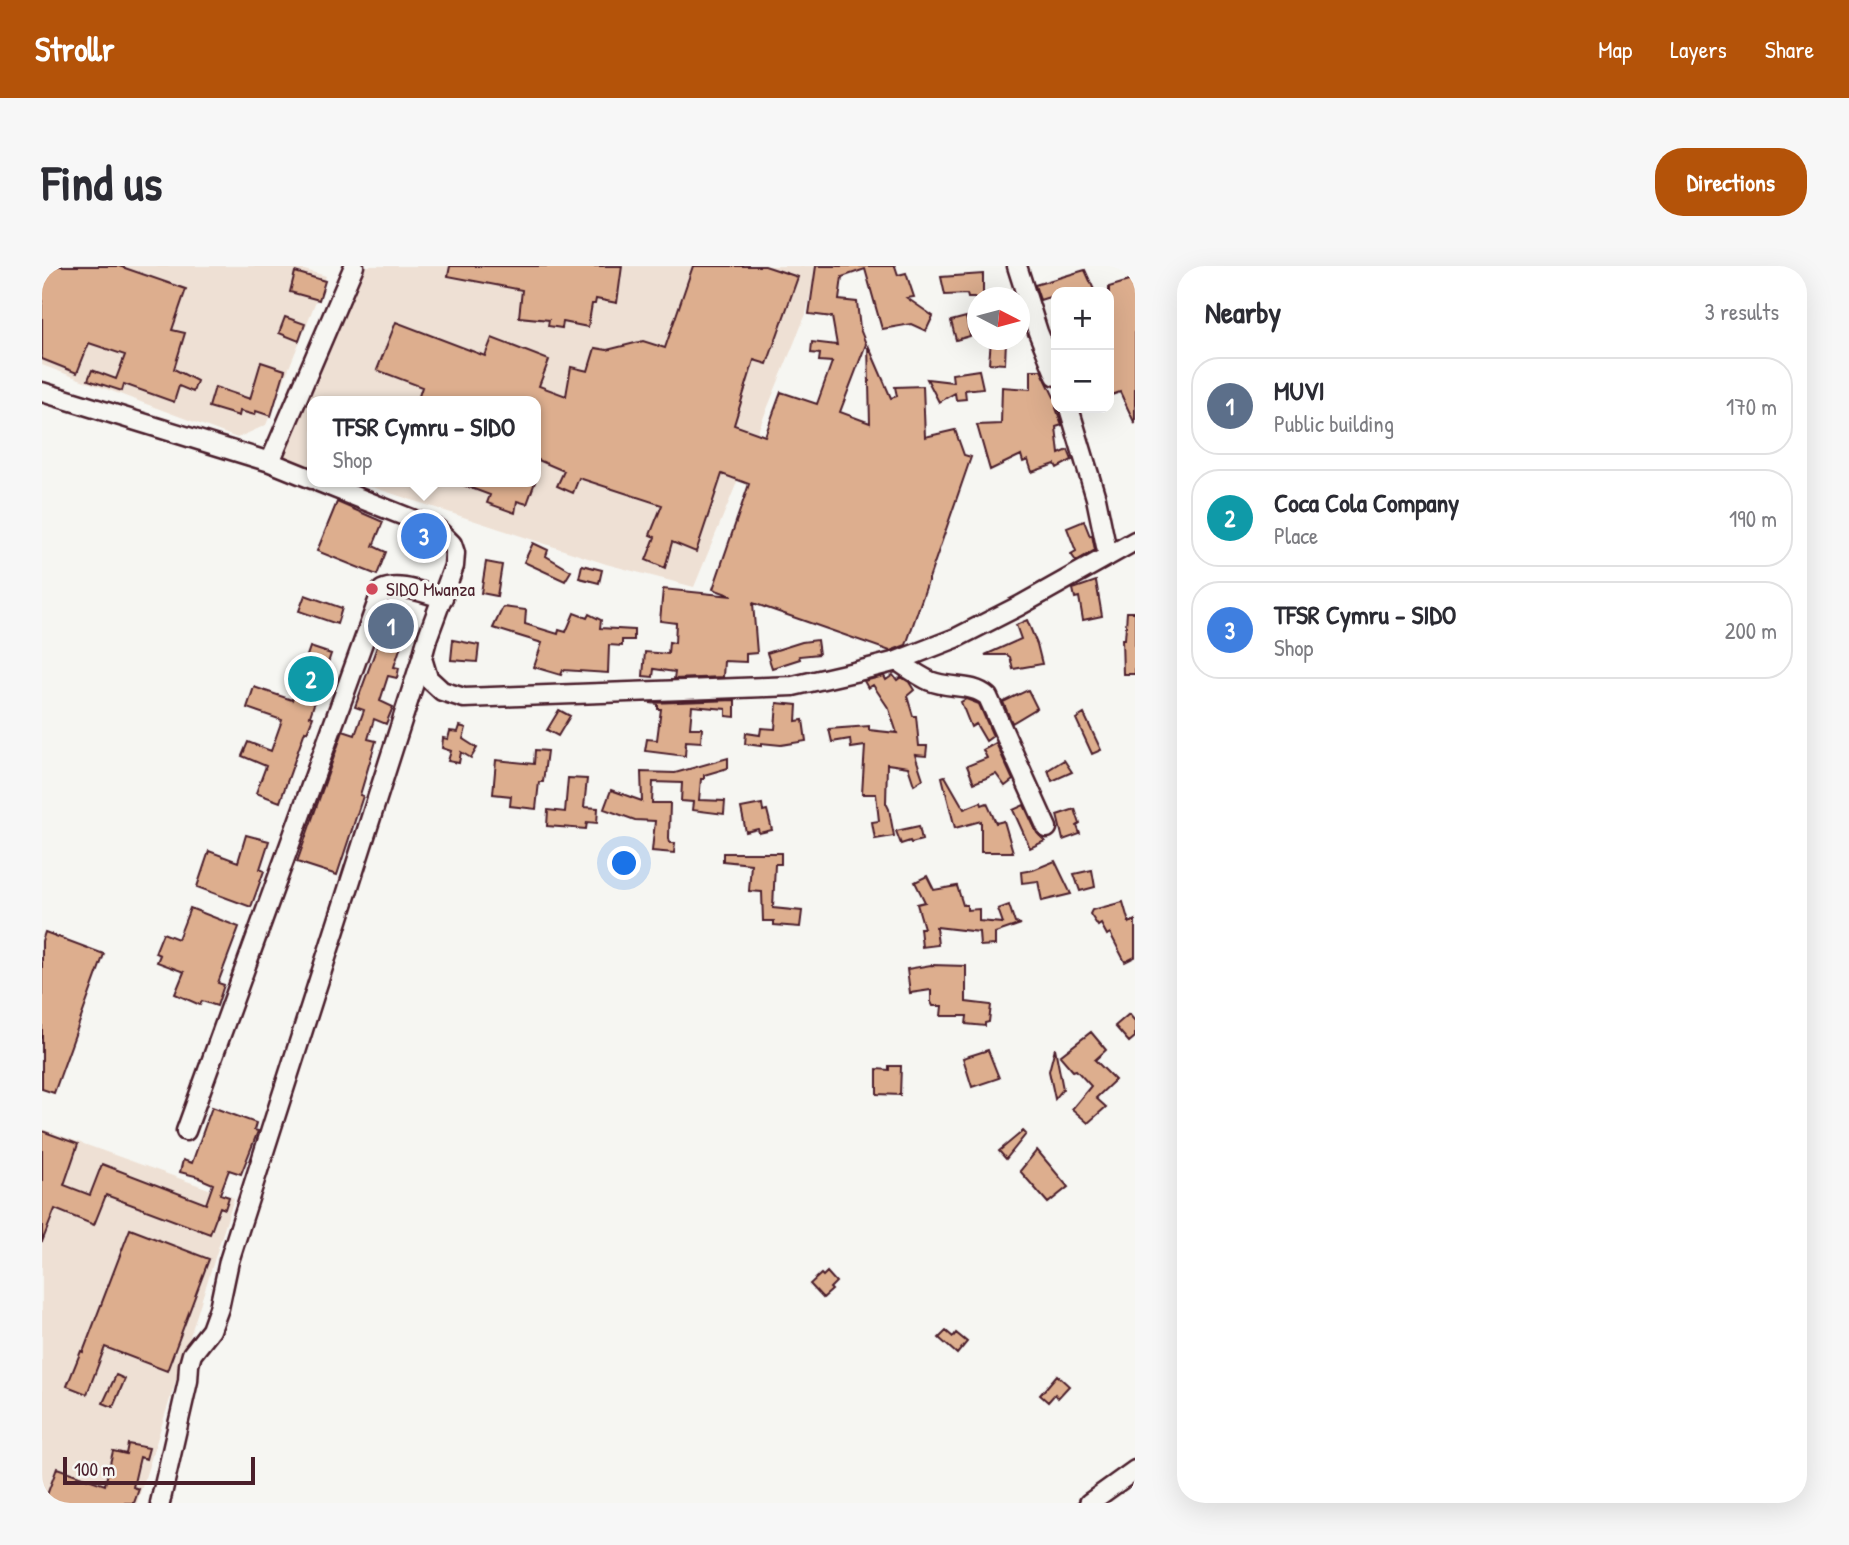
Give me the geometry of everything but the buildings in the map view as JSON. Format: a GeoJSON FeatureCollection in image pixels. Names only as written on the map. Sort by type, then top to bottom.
{"type":"FeatureCollection","features":[{"type":"Feature","properties":{"kind":"street"},"geometry":{"type":"LineString","coordinates":[[270,462],[354,266]]}},
{"type":"Feature","properties":{"kind":"street"},"geometry":{"type":"LineString","coordinates":[[1017,266],[1051,364]]}},
{"type":"Feature","properties":{"kind":"street"},"geometry":{"type":"LineString","coordinates":[[42,392],[270,462],[307,477]]}},
{"type":"Feature","properties":{"kind":"street"},"geometry":{"type":"LineString","coordinates":[[1070,413],[1096,498],[1108,556]]}},
{"type":"Feature","properties":{"kind":"street"},"geometry":{"type":"LineString","coordinates":[[160,1503],[192,1354],[211,1330],[219,1308],[229,1261],[428,636],[454,566],[455,553],[452,544],[437,529],[332,487]]}},
{"type":"Feature","properties":{"kind":"street"},"geometry":{"type":"LineString","coordinates":[[422,658],[428,678],[442,691],[464,698],[793,686],[897,661],[956,638],[1135,541]]}},
{"type":"Feature","properties":{"kind":"street"},"geometry":{"type":"LineString","coordinates":[[187,1131],[382,590],[398,587],[443,598]]}},
{"type":"Feature","properties":{"kind":"street"},"geometry":{"type":"LineString","coordinates":[[897,661],[930,681],[946,686],[976,689],[988,697],[1048,828]]}},
{"type":"Feature","properties":{"kind":"street"},"geometry":{"type":"LineString","coordinates":[[1089,1503],[1135,1470]]}},
{"type":"Feature","properties":{"kind":"shaded area"},"geometry":{"type":"Polygon","coordinates":[[[42,266],[290,266],[326,276],[266,425],[237,438],[42,365],[42,266]]]}},
{"type":"Feature","properties":{"kind":"shaded area"},"geometry":{"type":"Polygon","coordinates":[[[365,266],[817,266],[806,314],[694,587],[606,564],[372,487],[541,487],[541,396],[308,396],[365,266]]]}},
{"type":"Feature","properties":{"kind":"shaded area"},"geometry":{"type":"Polygon","coordinates":[[[307,397],[307,465],[281,456],[307,397]]]}},
{"type":"Feature","properties":{"kind":"shaded area"},"geometry":{"type":"Polygon","coordinates":[[[42,1129],[234,1198],[137,1503],[42,1503],[42,1129]]]}},
{"type":"Feature","properties":{"kind":"place","name":"TFSR Cymru - SIDO"},"geometry":{"type":"Point","coordinates":[424,536]}},
{"type":"Feature","properties":{"kind":"place","name":"SIDO Mwanza"},"geometry":{"type":"Point","coordinates":[372,589]}},
{"type":"Feature","properties":{"kind":"place","name":"MUVI"},"geometry":{"type":"Point","coordinates":[391,626]}},
{"type":"Feature","properties":{"kind":"place","name":"Coca Cola Company"},"geometry":{"type":"Point","coordinates":[311,679]}}]}
